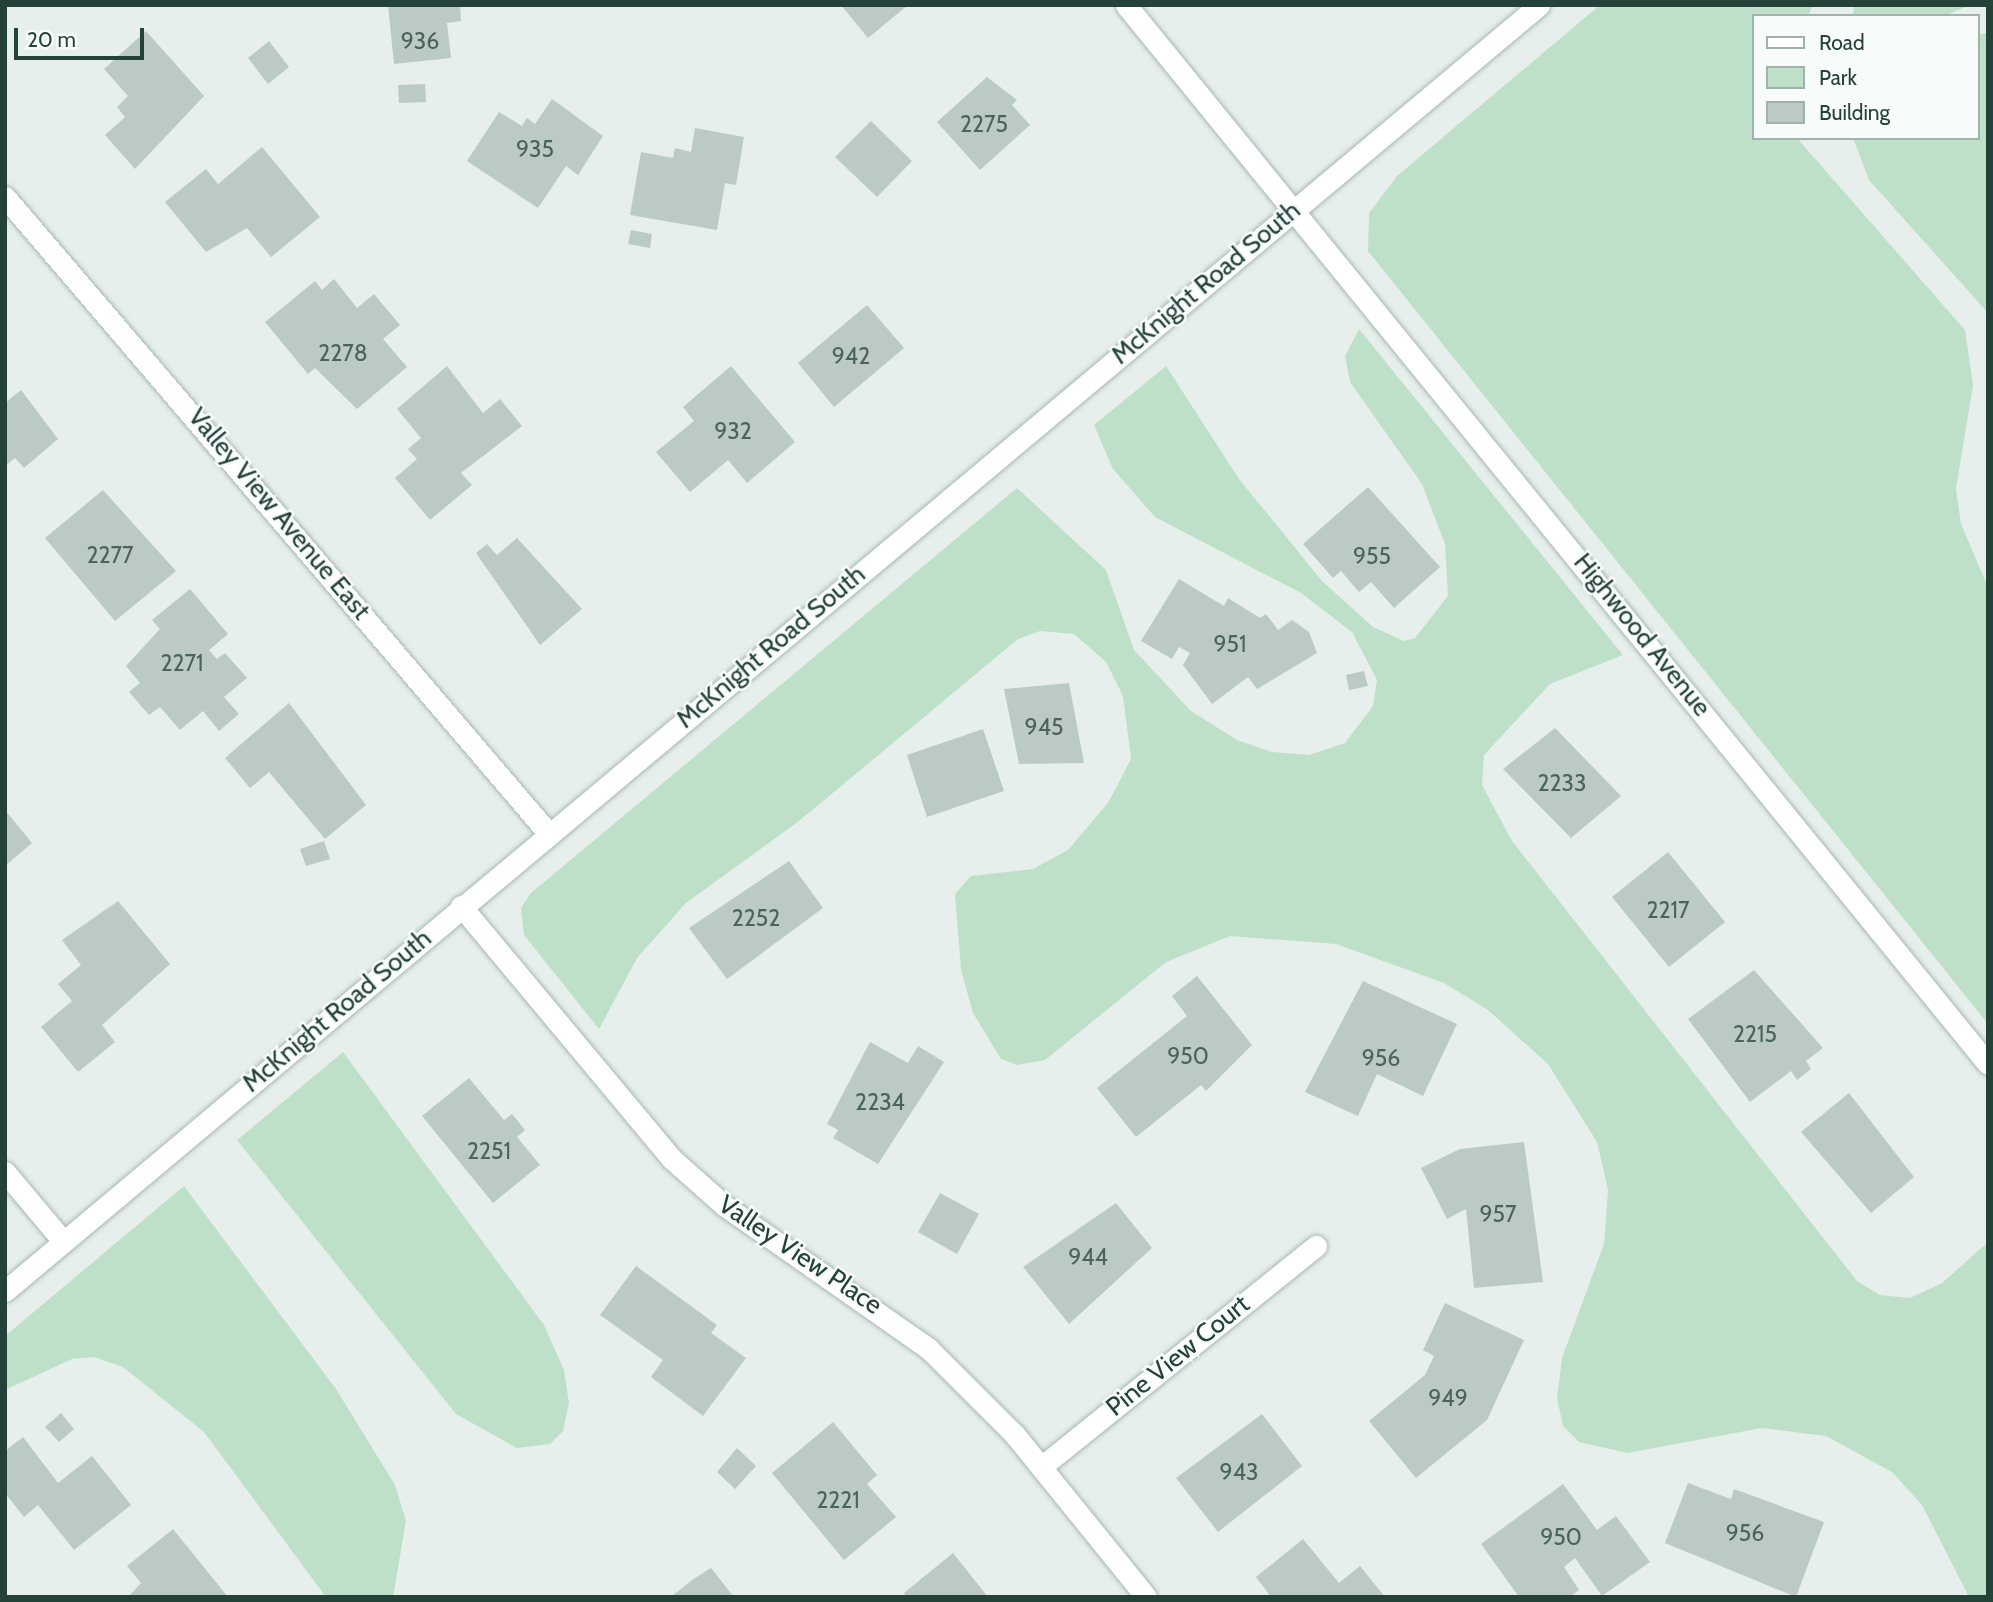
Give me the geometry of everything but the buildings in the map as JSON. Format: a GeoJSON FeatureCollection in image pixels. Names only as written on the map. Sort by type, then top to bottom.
{"type":"FeatureCollection","features":[{"type":"Feature","properties":{"kind":"street","name":"Highwood Avenue"},"geometry":{"type":"LineString","coordinates":[[1126,5],[1296,207],[1988,1064]]}},
{"type":"Feature","properties":{"kind":"street","name":"McKnight Road South"},"geometry":{"type":"LineString","coordinates":[[5,1291],[1539,5]]}},
{"type":"Feature","properties":{"kind":"street","name":"Valley View Avenue East"},"geometry":{"type":"LineString","coordinates":[[5,197],[549,834]]}},
{"type":"Feature","properties":{"kind":"street","name":"Valley View Place"},"geometry":{"type":"LineString","coordinates":[[461,906],[672,1159],[725,1206],[910,1332],[1041,1467],[1146,1597]]}},
{"type":"Feature","properties":{"kind":"street"},"geometry":{"type":"LineString","coordinates":[[5,1172],[64,1241]]}},
{"type":"Feature","properties":{"kind":"street","name":"Pine View Court"},"geometry":{"type":"LineString","coordinates":[[1041,1467],[1316,1246]]}},
{"type":"Feature","properties":{"kind":"green space"},"geometry":{"type":"Polygon","coordinates":[[[1600,5],[1813,5],[1809,14],[1752,14],[1752,140],[1799,140],[1965,330],[1973,385],[1956,489],[1961,524],[1988,587],[1988,1024],[1368,251],[1369,213],[1397,176],[1600,5]]]}},
{"type":"Feature","properties":{"kind":"green space"},"geometry":{"type":"Polygon","coordinates":[[[1854,5],[1970,5],[1949,14],[1853,14],[1854,5]]]}},
{"type":"Feature","properties":{"kind":"green space"},"geometry":{"type":"Polygon","coordinates":[[[1988,32],[1988,313],[1869,180],[1854,140],[1979,140],[1979,35],[1988,32]]]}},
{"type":"Feature","properties":{"kind":"green space"},"geometry":{"type":"Polygon","coordinates":[[[1359,329],[1623,655],[1550,684],[1484,755],[1482,785],[1512,841],[1857,1281],[1880,1295],[1910,1298],[1942,1283],[1988,1242],[1988,1597],[1969,1597],[1922,1505],[1892,1472],[1826,1436],[1762,1428],[1627,1453],[1579,1442],[1563,1426],[1557,1398],[1562,1358],[1604,1244],[1608,1190],[1597,1142],[1548,1064],[1488,1010],[1444,983],[1336,944],[1230,936],[1166,962],[1045,1060],[1017,1065],[1001,1059],[973,1013],[961,970],[955,894],[971,876],[1033,869],[1068,850],[1108,803],[1131,759],[1123,696],[1106,662],[1074,634],[1040,631],[1018,639],[799,821],[686,903],[637,958],[599,1029],[524,935],[521,908],[531,893],[1017,488],[1106,570],[1134,650],[1191,711],[1237,740],[1272,752],[1309,755],[1345,743],[1373,706],[1377,680],[1352,632],[1301,593],[1155,517],[1113,469],[1094,425],[1166,366],[1239,479],[1322,581],[1373,627],[1404,641],[1415,638],[1448,596],[1445,544],[1422,484],[1350,382],[1345,356],[1359,329]]]}},
{"type":"Feature","properties":{"kind":"green space"},"geometry":{"type":"Polygon","coordinates":[[[343,1052],[544,1325],[564,1370],[569,1403],[563,1431],[550,1444],[517,1448],[456,1414],[237,1140],[343,1052]]]}},
{"type":"Feature","properties":{"kind":"green space"},"geometry":{"type":"Polygon","coordinates":[[[184,1186],[336,1389],[395,1485],[406,1521],[393,1597],[326,1597],[204,1432],[123,1367],[94,1357],[72,1359],[5,1390],[5,1336],[184,1186]]]}}]}
